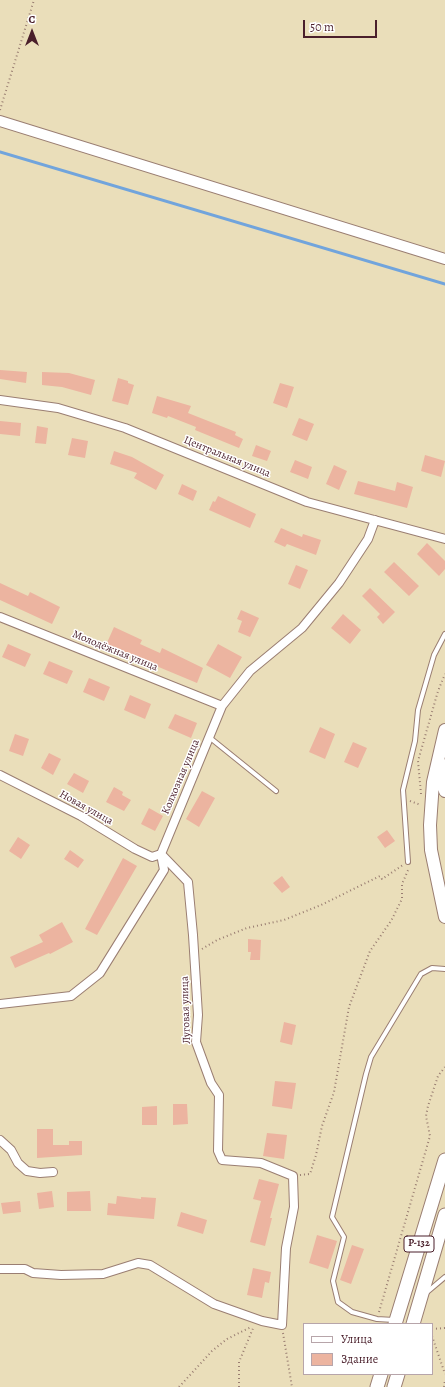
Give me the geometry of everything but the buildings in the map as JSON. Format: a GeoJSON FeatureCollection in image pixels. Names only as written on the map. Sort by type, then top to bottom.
{"type":"FeatureCollection","features":[{"type":"Feature","properties":{"kind":"main road"},"geometry":{"type":"LineString","coordinates":[[444,734],[440,771],[445,791]]}},
{"type":"Feature","properties":{"kind":"main road"},"geometry":{"type":"LineString","coordinates":[[444,734],[433,782],[430,825],[431,850],[445,917]]}},
{"type":"Feature","properties":{"kind":"main road","name":"Р-132"},"geometry":{"type":"LineString","coordinates":[[396,1322],[444,1161]]}},
{"type":"Feature","properties":{"kind":"main road","name":"Р-132"},"geometry":{"type":"LineString","coordinates":[[412,1323],[445,1215]]}},
{"type":"Feature","properties":{"kind":"main road"},"geometry":{"type":"LineString","coordinates":[[377,1387],[381,1375]]}},
{"type":"Feature","properties":{"kind":"main road"},"geometry":{"type":"LineString","coordinates":[[394,1387],[398,1375]]}},
{"type":"Feature","properties":{"kind":"street"},"geometry":{"type":"LineString","coordinates":[[0,121],[445,259]]}},
{"type":"Feature","properties":{"kind":"street","name":"Центральная улица"},"geometry":{"type":"LineString","coordinates":[[0,400],[58,408],[125,428],[307,502],[445,539]]}},
{"type":"Feature","properties":{"kind":"street","name":"Колхозная улица"},"geometry":{"type":"LineString","coordinates":[[0,1004],[71,996],[100,973],[164,870],[160,854],[222,706],[250,671],[302,628],[339,584],[368,539],[375,520]]}},
{"type":"Feature","properties":{"kind":"street","name":"Молодёжная улица"},"geometry":{"type":"LineString","coordinates":[[0,616],[222,706]]}},
{"type":"Feature","properties":{"kind":"street","name":"Новая улица"},"geometry":{"type":"LineString","coordinates":[[0,775],[81,816],[135,849],[152,857],[160,854]]}},
{"type":"Feature","properties":{"kind":"street","name":"Луговая улица"},"geometry":{"type":"LineString","coordinates":[[160,854],[188,882],[198,1015],[196,1042],[211,1083],[219,1094],[218,1151],[220,1156],[222,1160],[262,1163],[293,1176]]}},
{"type":"Feature","properties":{"kind":"street"},"geometry":{"type":"LineString","coordinates":[[0,1140],[12,1150],[18,1163],[27,1171],[40,1173],[53,1172]]}},
{"type":"Feature","properties":{"kind":"street"},"geometry":{"type":"LineString","coordinates":[[0,1269],[25,1269],[34,1273],[61,1275],[102,1274],[138,1263],[150,1265],[214,1304],[258,1323],[282,1325],[286,1248],[294,1206],[293,1176]]}},
{"type":"Feature","properties":{"kind":"lane"},"geometry":{"type":"LineString","coordinates":[[408,862],[403,790],[415,741],[418,710],[434,655],[445,634]]}},
{"type":"Feature","properties":{"kind":"lane"},"geometry":{"type":"LineString","coordinates":[[209,737],[276,791]]}},
{"type":"Feature","properties":{"kind":"lane"},"geometry":{"type":"LineString","coordinates":[[396,1322],[377,1319],[352,1312],[338,1302],[333,1281],[344,1237],[332,1217],[366,1074],[372,1057],[421,974],[432,968],[445,969]]}},
{"type":"Feature","properties":{"kind":"lane"},"geometry":{"type":"LineString","coordinates":[[420,1298],[445,1277]]}},
{"type":"Feature","properties":{"kind":"path"},"geometry":{"type":"LineString","coordinates":[[0,110],[34,0]]}},
{"type":"Feature","properties":{"kind":"path"},"geometry":{"type":"LineString","coordinates":[[404,799],[421,805],[418,761],[438,691],[445,674]]}},
{"type":"Feature","properties":{"kind":"path"},"geometry":{"type":"LineString","coordinates":[[194,954],[216,940],[247,928],[284,920],[321,905],[380,876],[382,879],[408,862],[409,870],[402,884],[402,900],[391,921],[370,951],[348,1006],[334,1092],[322,1126],[310,1174],[293,1176]]}},
{"type":"Feature","properties":{"kind":"path"},"geometry":{"type":"LineString","coordinates":[[377,1319],[430,1136],[426,1116],[428,1106],[438,1076],[445,1066]]}},
{"type":"Feature","properties":{"kind":"path"},"geometry":{"type":"LineString","coordinates":[[179,1387],[212,1351],[226,1339],[258,1323]]}},
{"type":"Feature","properties":{"kind":"path"},"geometry":{"type":"LineString","coordinates":[[240,1387],[239,1362],[258,1323]]}},
{"type":"Feature","properties":{"kind":"path"},"geometry":{"type":"LineString","coordinates":[[282,1325],[292,1387]]}},
{"type":"Feature","properties":{"kind":"path"},"geometry":{"type":"LineString","coordinates":[[433,1329],[445,1328]]}},
{"type":"Feature","properties":{"kind":"path"},"geometry":{"type":"LineString","coordinates":[[433,1339],[445,1374]]}},
{"type":"Feature","properties":{"kind":"path"},"geometry":{"type":"LineString","coordinates":[[444,1387],[445,1380]]}},
{"type":"Feature","properties":{"kind":"waterway"},"geometry":{"type":"LineString","coordinates":[[0,152],[445,284]]}}]}
